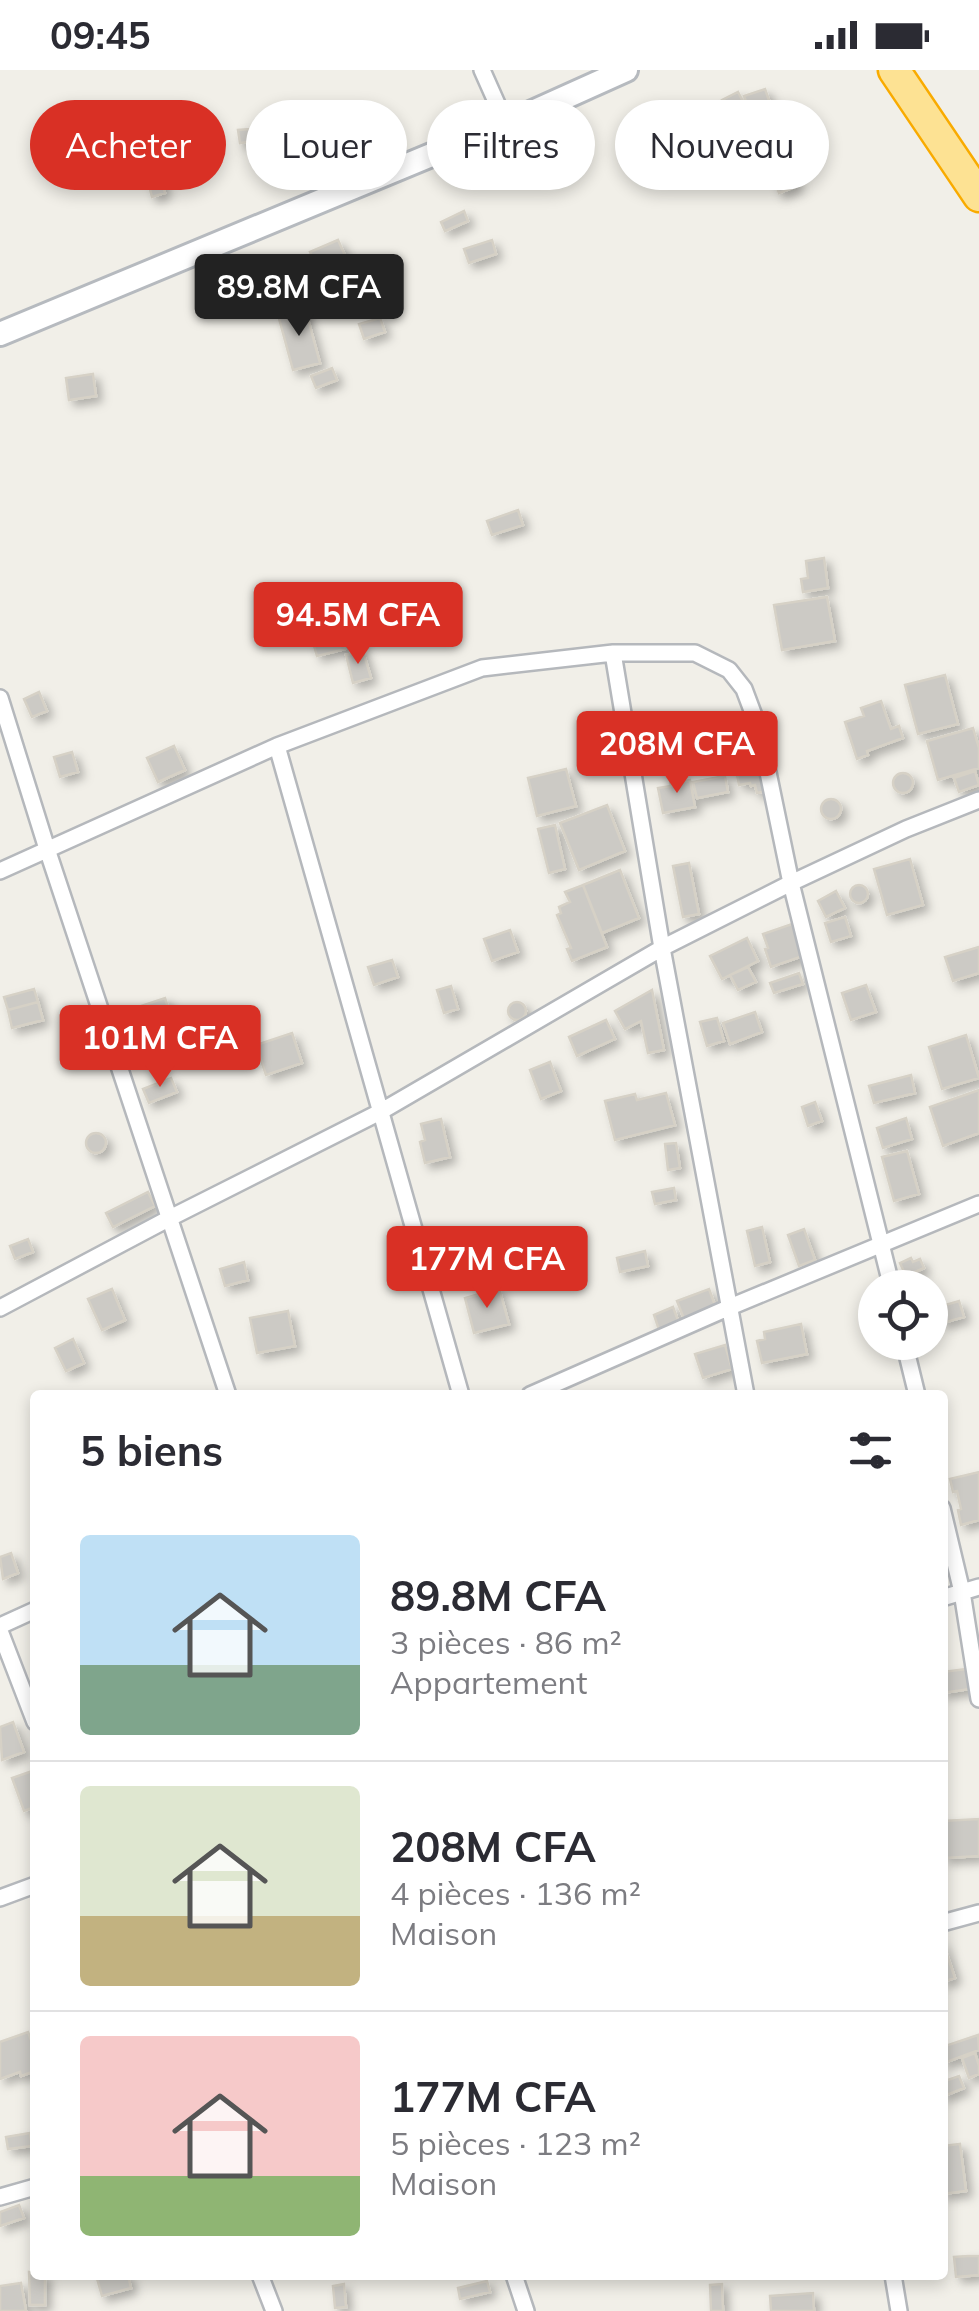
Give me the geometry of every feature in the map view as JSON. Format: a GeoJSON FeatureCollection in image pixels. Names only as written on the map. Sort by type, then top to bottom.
{"type":"FeatureCollection","features":[{"type":"Feature","properties":{"kind":"highway"},"geometry":{"type":"LineString","coordinates":[[894,70],[979,196]]}},
{"type":"Feature","properties":{"kind":"street"},"geometry":{"type":"LineString","coordinates":[[482,70],[495,100]]}},
{"type":"Feature","properties":{"kind":"street"},"geometry":{"type":"LineString","coordinates":[[559,100],[626,70]]}},
{"type":"Feature","properties":{"kind":"street"},"geometry":{"type":"LineString","coordinates":[[0,334],[427,157]]}},
{"type":"Feature","properties":{"kind":"street"},"geometry":{"type":"LineString","coordinates":[[614,653],[662,948],[745,1390]]}},
{"type":"Feature","properties":{"kind":"street"},"geometry":{"type":"LineString","coordinates":[[0,872],[278,746],[482,668],[614,653],[695,653],[728,670],[744,688],[759,729],[790,883],[888,1270]]}},
{"type":"Feature","properties":{"kind":"street"},"geometry":{"type":"LineString","coordinates":[[0,698],[226,1390]]}},
{"type":"Feature","properties":{"kind":"street"},"geometry":{"type":"LineString","coordinates":[[278,746],[460,1390]]}},
{"type":"Feature","properties":{"kind":"street"},"geometry":{"type":"LineString","coordinates":[[0,1308],[380,1112],[662,948],[906,828],[979,800]]}},
{"type":"Feature","properties":{"kind":"street"},"geometry":{"type":"LineString","coordinates":[[541,1390],[979,1204]]}},
{"type":"Feature","properties":{"kind":"street"},"geometry":{"type":"LineString","coordinates":[[908,1360],[915,1390]]}},
{"type":"Feature","properties":{"kind":"street"},"geometry":{"type":"LineString","coordinates":[[948,1533],[962,1592],[979,1700]]}},
{"type":"Feature","properties":{"kind":"street"},"geometry":{"type":"LineString","coordinates":[[948,1596],[979,1587]]}},
{"type":"Feature","properties":{"kind":"street"},"geometry":{"type":"LineString","coordinates":[[30,1613],[0,1628],[30,1709]]}},
{"type":"Feature","properties":{"kind":"street"},"geometry":{"type":"LineString","coordinates":[[0,1898],[30,1886]]}},
{"type":"Feature","properties":{"kind":"street"},"geometry":{"type":"LineString","coordinates":[[948,1921],[979,1913]]}},
{"type":"Feature","properties":{"kind":"street"},"geometry":{"type":"LineString","coordinates":[[0,2197],[30,2188]]}},
{"type":"Feature","properties":{"kind":"street"},"geometry":{"type":"LineString","coordinates":[[262,2280],[274,2311]]}},
{"type":"Feature","properties":{"kind":"street"},"geometry":{"type":"LineString","coordinates":[[516,2280],[526,2311]]}},
{"type":"Feature","properties":{"kind":"street"},"geometry":{"type":"LineString","coordinates":[[895,2280],[899,2311]]}},
{"type":"Feature","properties":{"kind":"building"},"geometry":{"type":"Polygon","coordinates":[[[765,89],[769,100],[745,100],[744,96],[765,89]]]}},
{"type":"Feature","properties":{"kind":"building"},"geometry":{"type":"Polygon","coordinates":[[[738,92],[742,100],[722,100],[738,92]]]}},
{"type":"Feature","properties":{"kind":"building"},"geometry":{"type":"Polygon","coordinates":[[[246,129],[246,142],[240,143],[238,130],[246,129]]]}},
{"type":"Feature","properties":{"kind":"building"},"geometry":{"type":"Polygon","coordinates":[[[150,190],[164,190],[165,193],[152,197],[150,190]]]}},
{"type":"Feature","properties":{"kind":"building"},"geometry":{"type":"Polygon","coordinates":[[[464,211],[468,221],[445,231],[441,222],[464,211]]]}},
{"type":"Feature","properties":{"kind":"building"},"geometry":{"type":"Polygon","coordinates":[[[338,240],[348,262],[320,274],[310,252],[338,240]]]}},
{"type":"Feature","properties":{"kind":"building"},"geometry":{"type":"Polygon","coordinates":[[[492,240],[496,254],[469,263],[464,249],[492,240]]]}},
{"type":"Feature","properties":{"kind":"building"},"geometry":{"type":"Polygon","coordinates":[[[367,260],[377,283],[351,294],[341,270],[367,260]]]}},
{"type":"Feature","properties":{"kind":"building"},"geometry":{"type":"Polygon","coordinates":[[[305,308],[320,363],[293,370],[278,315],[305,308]]]}},
{"type":"Feature","properties":{"kind":"building"},"geometry":{"type":"Polygon","coordinates":[[[380,318],[385,332],[364,339],[359,324],[380,318]]]}},
{"type":"Feature","properties":{"kind":"building"},"geometry":{"type":"Polygon","coordinates":[[[332,368],[337,380],[316,388],[311,376],[332,368]]]}},
{"type":"Feature","properties":{"kind":"building"},"geometry":{"type":"Polygon","coordinates":[[[93,374],[96,396],[69,400],[66,378],[93,374]]]}},
{"type":"Feature","properties":{"kind":"building"},"geometry":{"type":"Polygon","coordinates":[[[518,510],[523,525],[492,535],[487,521],[518,510]]]}},
{"type":"Feature","properties":{"kind":"building"},"geometry":{"type":"Polygon","coordinates":[[[824,558],[828,588],[803,592],[801,579],[808,578],[806,561],[824,558]]]}},
{"type":"Feature","properties":{"kind":"building"},"geometry":{"type":"Polygon","coordinates":[[[827,597],[835,641],[782,650],[774,605],[827,597]]]}},
{"type":"Feature","properties":{"kind":"building"},"geometry":{"type":"Polygon","coordinates":[[[340,631],[345,649],[317,656],[312,639],[340,631]]]}},
{"type":"Feature","properties":{"kind":"building"},"geometry":{"type":"Polygon","coordinates":[[[363,651],[371,678],[353,683],[346,655],[363,651]]]}},
{"type":"Feature","properties":{"kind":"building"},"geometry":{"type":"Polygon","coordinates":[[[945,675],[958,724],[918,734],[905,685],[945,675]]]}},
{"type":"Feature","properties":{"kind":"building"},"geometry":{"type":"Polygon","coordinates":[[[39,692],[47,711],[32,717],[24,699],[39,692]]]}},
{"type":"Feature","properties":{"kind":"building"},"geometry":{"type":"Polygon","coordinates":[[[881,701],[891,729],[899,726],[903,738],[867,751],[868,755],[857,759],[845,722],[864,716],[861,708],[881,701]]]}},
{"type":"Feature","properties":{"kind":"building"},"geometry":{"type":"Polygon","coordinates":[[[973,728],[979,768],[938,780],[927,741],[973,728]]]}},
{"type":"Feature","properties":{"kind":"building"},"geometry":{"type":"Polygon","coordinates":[[[759,744],[767,791],[757,793],[755,785],[739,785],[734,760],[745,758],[743,747],[759,744]]]}},
{"type":"Feature","properties":{"kind":"building"},"geometry":{"type":"Polygon","coordinates":[[[174,746],[185,770],[158,782],[147,758],[174,746]]]}},
{"type":"Feature","properties":{"kind":"building"},"geometry":{"type":"Polygon","coordinates":[[[72,752],[78,772],[60,777],[54,757],[72,752]]]}},
{"type":"Feature","properties":{"kind":"building"},"geometry":{"type":"Polygon","coordinates":[[[566,769],[576,806],[537,816],[528,778],[566,769]]]}},
{"type":"Feature","properties":{"kind":"building"},"geometry":{"type":"Polygon","coordinates":[[[975,771],[979,785],[959,792],[954,778],[975,771]]]}},
{"type":"Feature","properties":{"kind":"building"},"geometry":{"type":"Polygon","coordinates":[[[903,773],[913,783],[903,793],[893,783],[903,773]]]}},
{"type":"Feature","properties":{"kind":"building"},"geometry":{"type":"Polygon","coordinates":[[[725,776],[728,792],[697,798],[693,782],[725,776]]]}},
{"type":"Feature","properties":{"kind":"building"},"geometry":{"type":"Polygon","coordinates":[[[690,780],[695,807],[663,813],[658,788],[671,786],[670,781],[690,780]]]}},
{"type":"Feature","properties":{"kind":"building"},"geometry":{"type":"Polygon","coordinates":[[[831,799],[841,809],[831,819],[821,809],[831,799]]]}},
{"type":"Feature","properties":{"kind":"building"},"geometry":{"type":"Polygon","coordinates":[[[607,805],[625,851],[579,870],[560,823],[607,805]]]}},
{"type":"Feature","properties":{"kind":"building"},"geometry":{"type":"Polygon","coordinates":[[[555,825],[565,869],[549,873],[538,829],[555,825]]]}},
{"type":"Feature","properties":{"kind":"building"},"geometry":{"type":"Polygon","coordinates":[[[910,859],[923,905],[887,915],[874,869],[910,859]]]}},
{"type":"Feature","properties":{"kind":"building"},"geometry":{"type":"Polygon","coordinates":[[[689,863],[699,914],[683,917],[673,866],[689,863]]]}},
{"type":"Feature","properties":{"kind":"building"},"geometry":{"type":"Polygon","coordinates":[[[620,870],[639,918],[602,933],[583,885],[620,870]]]}},
{"type":"Feature","properties":{"kind":"building"},"geometry":{"type":"Polygon","coordinates":[[[583,885],[607,947],[572,961],[567,949],[571,948],[557,915],[561,913],[559,907],[570,902],[565,892],[583,885]]]}},
{"type":"Feature","properties":{"kind":"building"},"geometry":{"type":"Polygon","coordinates":[[[859,885],[868,894],[859,903],[850,894],[859,885]]]}},
{"type":"Feature","properties":{"kind":"building"},"geometry":{"type":"Polygon","coordinates":[[[836,891],[845,908],[826,917],[818,901],[836,891]]]}},
{"type":"Feature","properties":{"kind":"building"},"geometry":{"type":"Polygon","coordinates":[[[845,917],[851,936],[831,942],[825,923],[845,917]]]}},
{"type":"Feature","properties":{"kind":"building"},"geometry":{"type":"Polygon","coordinates":[[[792,924],[803,956],[771,967],[763,934],[792,924]]]}},
{"type":"Feature","properties":{"kind":"building"},"geometry":{"type":"Polygon","coordinates":[[[510,930],[518,952],[492,961],[484,939],[510,930]]]}},
{"type":"Feature","properties":{"kind":"building"},"geometry":{"type":"Polygon","coordinates":[[[747,938],[758,961],[722,979],[710,956],[747,938]]]}},
{"type":"Feature","properties":{"kind":"building"},"geometry":{"type":"Polygon","coordinates":[[[979,947],[979,973],[953,981],[945,957],[979,947]]]}},
{"type":"Feature","properties":{"kind":"building"},"geometry":{"type":"Polygon","coordinates":[[[392,960],[398,977],[374,985],[368,967],[392,960]]]}},
{"type":"Feature","properties":{"kind":"building"},"geometry":{"type":"Polygon","coordinates":[[[748,967],[756,982],[738,990],[730,975],[748,967]]]}},
{"type":"Feature","properties":{"kind":"building"},"geometry":{"type":"Polygon","coordinates":[[[799,973],[803,984],[774,993],[770,983],[799,973]]]}},
{"type":"Feature","properties":{"kind":"building"},"geometry":{"type":"Polygon","coordinates":[[[866,985],[876,1012],[851,1020],[842,993],[866,985]]]}},
{"type":"Feature","properties":{"kind":"building"},"geometry":{"type":"Polygon","coordinates":[[[451,986],[458,1009],[444,1013],[437,990],[451,986]]]}},
{"type":"Feature","properties":{"kind":"building"},"geometry":{"type":"Polygon","coordinates":[[[34,989],[38,1002],[8,1010],[4,997],[34,989]]]}},
{"type":"Feature","properties":{"kind":"building"},"geometry":{"type":"Polygon","coordinates":[[[652,990],[664,1050],[648,1053],[641,1021],[625,1029],[615,1011],[652,990]]]}},
{"type":"Feature","properties":{"kind":"building"},"geometry":{"type":"Polygon","coordinates":[[[165,998],[171,1017],[148,1025],[141,1006],[165,998]]]}},
{"type":"Feature","properties":{"kind":"building"},"geometry":{"type":"Polygon","coordinates":[[[38,1002],[43,1020],[12,1028],[8,1010],[38,1002]]]}},
{"type":"Feature","properties":{"kind":"building"},"geometry":{"type":"Polygon","coordinates":[[[517,1002],[526,1011],[517,1020],[508,1011],[517,1002]]]}},
{"type":"Feature","properties":{"kind":"building"},"geometry":{"type":"Polygon","coordinates":[[[755,1012],[762,1032],[730,1044],[723,1023],[755,1012]]]}},
{"type":"Feature","properties":{"kind":"building"},"geometry":{"type":"Polygon","coordinates":[[[717,1018],[724,1041],[707,1046],[700,1022],[717,1018]]]}},
{"type":"Feature","properties":{"kind":"building"},"geometry":{"type":"Polygon","coordinates":[[[606,1020],[615,1039],[577,1056],[569,1037],[606,1020]]]}},
{"type":"Feature","properties":{"kind":"building"},"geometry":{"type":"Polygon","coordinates":[[[292,1033],[302,1063],[266,1075],[256,1045],[292,1033]]]}},
{"type":"Feature","properties":{"kind":"building"},"geometry":{"type":"Polygon","coordinates":[[[966,1035],[979,1078],[942,1089],[929,1047],[966,1035]]]}},
{"type":"Feature","properties":{"kind":"building"},"geometry":{"type":"Polygon","coordinates":[[[550,1062],[561,1091],[541,1099],[530,1070],[550,1062]]]}},
{"type":"Feature","properties":{"kind":"building"},"geometry":{"type":"Polygon","coordinates":[[[911,1075],[915,1093],[874,1103],[869,1086],[911,1075]]]}},
{"type":"Feature","properties":{"kind":"building"},"geometry":{"type":"Polygon","coordinates":[[[171,1078],[177,1092],[149,1103],[143,1089],[171,1078]]]}},
{"type":"Feature","properties":{"kind":"building"},"geometry":{"type":"Polygon","coordinates":[[[979,1090],[979,1133],[943,1146],[930,1107],[979,1090]]]}},
{"type":"Feature","properties":{"kind":"building"},"geometry":{"type":"Polygon","coordinates":[[[666,1093],[675,1125],[615,1140],[605,1101],[635,1094],[637,1100],[666,1093]]]}},
{"type":"Feature","properties":{"kind":"building"},"geometry":{"type":"Polygon","coordinates":[[[815,1102],[822,1121],[808,1126],[802,1107],[815,1102]]]}},
{"type":"Feature","properties":{"kind":"building"},"geometry":{"type":"Polygon","coordinates":[[[906,1118],[912,1139],[883,1148],[877,1128],[906,1118]]]}},
{"type":"Feature","properties":{"kind":"building"},"geometry":{"type":"Polygon","coordinates":[[[441,1119],[450,1157],[425,1163],[421,1124],[441,1119]]]}},
{"type":"Feature","properties":{"kind":"building"},"geometry":{"type":"Polygon","coordinates":[[[96,1133],[106,1143],[96,1153],[86,1143],[96,1133]]]}},
{"type":"Feature","properties":{"kind":"building"},"geometry":{"type":"Polygon","coordinates":[[[676,1143],[680,1168],[668,1170],[665,1144],[676,1143]]]}},
{"type":"Feature","properties":{"kind":"building"},"geometry":{"type":"Polygon","coordinates":[[[907,1151],[919,1194],[894,1201],[882,1157],[907,1151]]]}},
{"type":"Feature","properties":{"kind":"building"},"geometry":{"type":"Polygon","coordinates":[[[674,1188],[676,1200],[655,1204],[652,1192],[674,1188]]]}},
{"type":"Feature","properties":{"kind":"building"},"geometry":{"type":"Polygon","coordinates":[[[148,1192],[155,1206],[113,1227],[106,1213],[148,1192]]]}},
{"type":"Feature","properties":{"kind":"building"},"geometry":{"type":"Polygon","coordinates":[[[762,1227],[770,1262],[755,1266],[747,1231],[762,1227]]]}},
{"type":"Feature","properties":{"kind":"building"},"geometry":{"type":"Polygon","coordinates":[[[804,1229],[815,1260],[799,1266],[788,1235],[804,1229]]]}},
{"type":"Feature","properties":{"kind":"building"},"geometry":{"type":"Polygon","coordinates":[[[28,1239],[33,1252],[15,1259],[10,1246],[28,1239]]]}},
{"type":"Feature","properties":{"kind":"building"},"geometry":{"type":"Polygon","coordinates":[[[645,1251],[648,1266],[620,1272],[617,1258],[645,1251]]]}},
{"type":"Feature","properties":{"kind":"building"},"geometry":{"type":"Polygon","coordinates":[[[920,1259],[924,1268],[903,1270],[900,1263],[920,1259]]]}},
{"type":"Feature","properties":{"kind":"building"},"geometry":{"type":"Polygon","coordinates":[[[244,1262],[248,1280],[225,1286],[220,1269],[244,1262]]]}},
{"type":"Feature","properties":{"kind":"building"},"geometry":{"type":"Polygon","coordinates":[[[499,1288],[509,1324],[474,1333],[465,1298],[499,1288]]]}},
{"type":"Feature","properties":{"kind":"building"},"geometry":{"type":"Polygon","coordinates":[[[112,1289],[125,1320],[102,1330],[88,1299],[112,1289]]]}},
{"type":"Feature","properties":{"kind":"building"},"geometry":{"type":"Polygon","coordinates":[[[709,1289],[716,1308],[684,1319],[677,1301],[709,1289]]]}},
{"type":"Feature","properties":{"kind":"building"},"geometry":{"type":"Polygon","coordinates":[[[959,1301],[964,1317],[948,1322],[948,1304],[959,1301]]]}},
{"type":"Feature","properties":{"kind":"building"},"geometry":{"type":"Polygon","coordinates":[[[673,1307],[679,1323],[659,1330],[654,1315],[673,1307]]]}},
{"type":"Feature","properties":{"kind":"building"},"geometry":{"type":"Polygon","coordinates":[[[288,1311],[295,1346],[257,1353],[250,1318],[288,1311]]]}},
{"type":"Feature","properties":{"kind":"building"},"geometry":{"type":"Polygon","coordinates":[[[801,1324],[807,1354],[762,1363],[757,1341],[765,1339],[764,1332],[801,1324]]]}},
{"type":"Feature","properties":{"kind":"building"},"geometry":{"type":"Polygon","coordinates":[[[73,1339],[84,1363],[66,1371],[55,1348],[73,1339]]]}},
{"type":"Feature","properties":{"kind":"building"},"geometry":{"type":"Polygon","coordinates":[[[725,1345],[732,1369],[703,1378],[695,1354],[725,1345]]]}},
{"type":"Feature","properties":{"kind":"building"},"geometry":{"type":"Polygon","coordinates":[[[979,1472],[979,1520],[961,1525],[957,1491],[953,1492],[950,1479],[979,1472]]]}},
{"type":"Feature","properties":{"kind":"building"},"geometry":{"type":"Polygon","coordinates":[[[11,1553],[18,1573],[3,1579],[0,1557],[11,1553]]]}},
{"type":"Feature","properties":{"kind":"building"},"geometry":{"type":"Polygon","coordinates":[[[967,1669],[970,1689],[948,1692],[948,1671],[967,1669]]]}},
{"type":"Feature","properties":{"kind":"building"},"geometry":{"type":"Polygon","coordinates":[[[13,1722],[24,1752],[2,1760],[0,1727],[13,1722]]]}},
{"type":"Feature","properties":{"kind":"building"},"geometry":{"type":"Polygon","coordinates":[[[30,1772],[30,1809],[24,1811],[12,1778],[30,1772]]]}},
{"type":"Feature","properties":{"kind":"building"},"geometry":{"type":"Polygon","coordinates":[[[979,1819],[979,1856],[948,1858],[948,1821],[979,1819]]]}},
{"type":"Feature","properties":{"kind":"building"},"geometry":{"type":"Polygon","coordinates":[[[948,1958],[955,1978],[948,1980],[948,1958]]]}},
{"type":"Feature","properties":{"kind":"building"},"geometry":{"type":"Polygon","coordinates":[[[28,2032],[30,2073],[0,2079],[0,2042],[28,2032]]]}},
{"type":"Feature","properties":{"kind":"building"},"geometry":{"type":"Polygon","coordinates":[[[978,2035],[979,2050],[948,2062],[948,2045],[978,2035]]]}},
{"type":"Feature","properties":{"kind":"building"},"geometry":{"type":"Polygon","coordinates":[[[975,2053],[979,2074],[969,2078],[962,2058],[975,2053]]]}},
{"type":"Feature","properties":{"kind":"building"},"geometry":{"type":"Polygon","coordinates":[[[959,2076],[964,2088],[948,2095],[948,2080],[959,2076]]]}},
{"type":"Feature","properties":{"kind":"building"},"geometry":{"type":"Polygon","coordinates":[[[30,2133],[30,2146],[8,2149],[6,2137],[30,2133]]]}},
{"type":"Feature","properties":{"kind":"building"},"geometry":{"type":"Polygon","coordinates":[[[960,2144],[966,2191],[948,2193],[948,2145],[960,2144]]]}},
{"type":"Feature","properties":{"kind":"building"},"geometry":{"type":"Polygon","coordinates":[[[19,2205],[24,2218],[0,2226],[0,2212],[19,2205]]]}},
{"type":"Feature","properties":{"kind":"building"},"geometry":{"type":"Polygon","coordinates":[[[979,2256],[979,2275],[956,2277],[954,2257],[979,2256]]]}},
{"type":"Feature","properties":{"kind":"building"},"geometry":{"type":"Polygon","coordinates":[[[29,2272],[30,2280],[45,2280],[45,2305],[30,2305],[29,2272]]]}},
{"type":"Feature","properties":{"kind":"building"},"geometry":{"type":"Polygon","coordinates":[[[97,2280],[129,2280],[131,2288],[102,2296],[97,2280]]]}},
{"type":"Feature","properties":{"kind":"building"},"geometry":{"type":"Polygon","coordinates":[[[487,2281],[490,2292],[460,2299],[458,2288],[487,2281]]]}},
{"type":"Feature","properties":{"kind":"building"},"geometry":{"type":"Polygon","coordinates":[[[21,2283],[26,2311],[0,2311],[0,2286],[21,2283]]]}},
{"type":"Feature","properties":{"kind":"building"},"geometry":{"type":"Polygon","coordinates":[[[344,2284],[346,2307],[335,2308],[333,2286],[344,2284]]]}},
{"type":"Feature","properties":{"kind":"building"},"geometry":{"type":"Polygon","coordinates":[[[722,2284],[723,2311],[711,2311],[710,2285],[722,2284]]]}},
{"type":"Feature","properties":{"kind":"building"},"geometry":{"type":"Polygon","coordinates":[[[813,2293],[814,2311],[771,2311],[770,2296],[813,2293]]]}}]}
